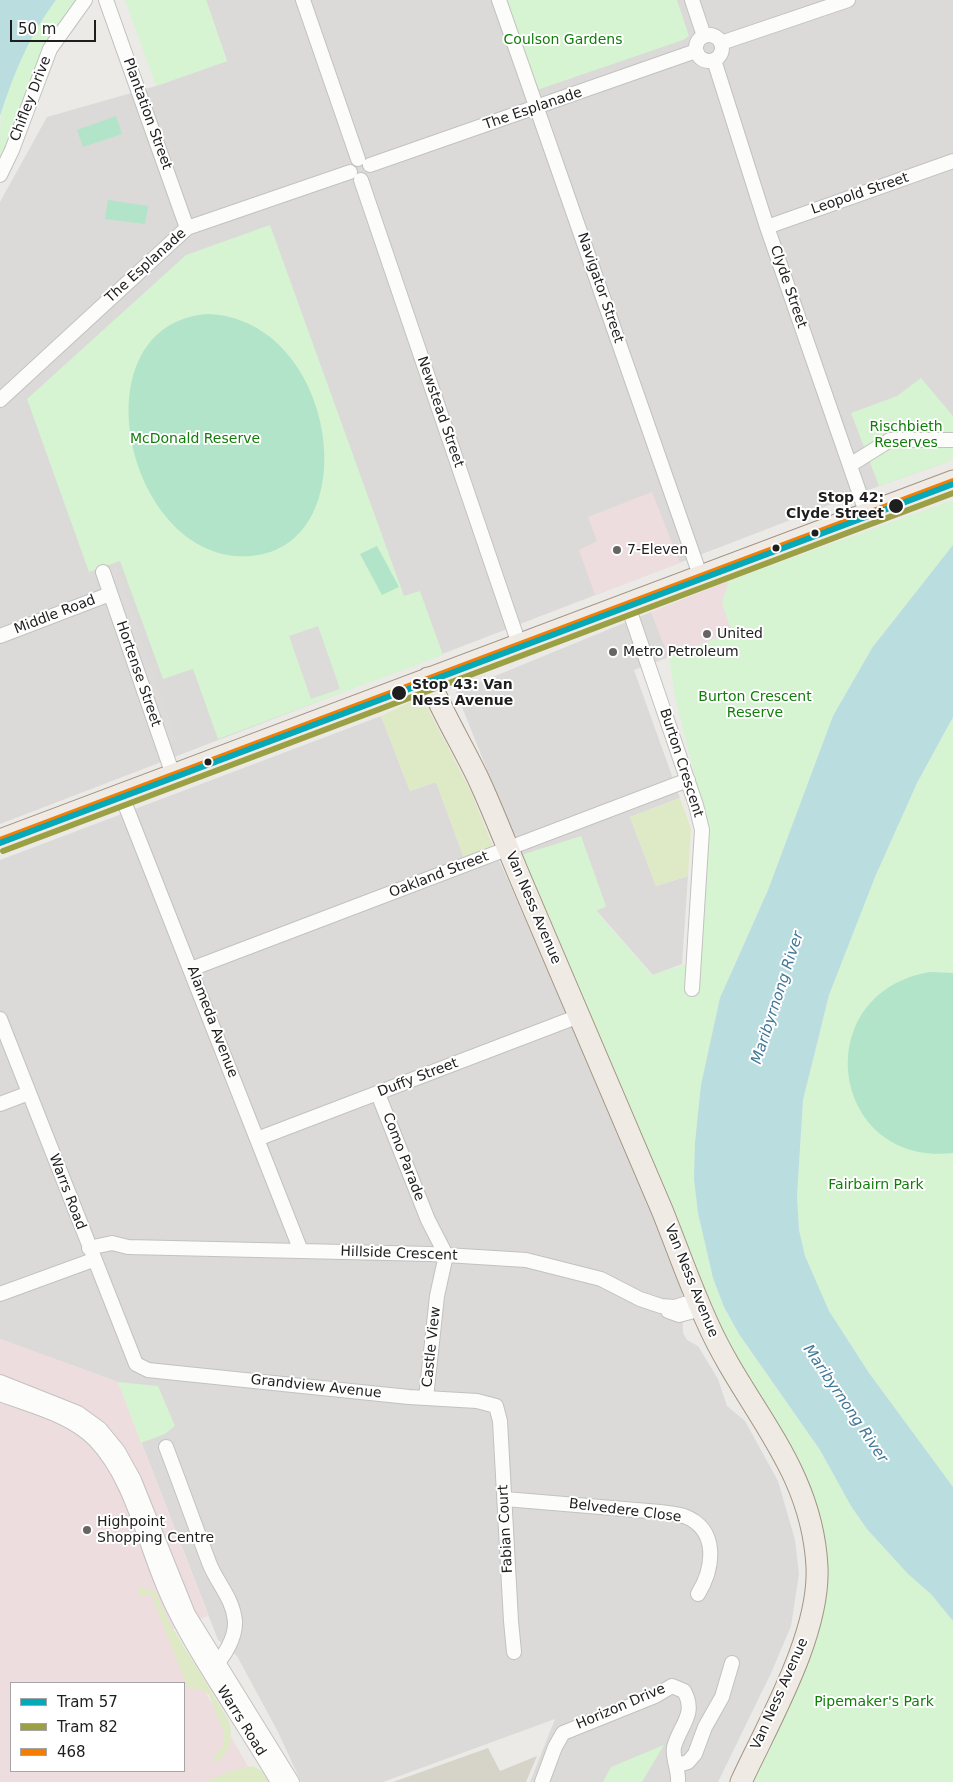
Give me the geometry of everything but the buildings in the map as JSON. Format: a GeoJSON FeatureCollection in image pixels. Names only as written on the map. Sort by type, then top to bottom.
{"type":"FeatureCollection","features":[{"type":"Feature","properties":{"kind":"main road"},"geometry":{"type":"LineString","coordinates":[[0,840],[866,512],[953,481]]}},
{"type":"Feature","properties":{"kind":"main road","name":"Van Ness Avenue"},"geometry":{"type":"LineString","coordinates":[[434,676],[436,699],[478,778],[672,1234],[699,1304],[720,1350],[788,1460],[804,1498],[816,1548],[816,1589],[805,1640],[741,1782]]}},
{"type":"Feature","properties":{"kind":"street","name":"Chifley Drive"},"geometry":{"type":"LineString","coordinates":[[0,176],[50,49],[85,0]]}},
{"type":"Feature","properties":{"kind":"street","name":"Plantation Street"},"geometry":{"type":"LineString","coordinates":[[106,0],[187,228]]}},
{"type":"Feature","properties":{"kind":"street"},"geometry":{"type":"LineString","coordinates":[[303,0],[370,174],[355,176],[351,164],[364,162]]}},
{"type":"Feature","properties":{"kind":"street","name":"Navigator Street"},"geometry":{"type":"LineString","coordinates":[[499,0],[700,575]]}},
{"type":"Feature","properties":{"kind":"street"},"geometry":{"type":"LineString","coordinates":[[692,0],[704,36]]}},
{"type":"Feature","properties":{"kind":"street"},"geometry":{"type":"LineString","coordinates":[[721,43],[848,0]]}},
{"type":"Feature","properties":{"kind":"street"},"geometry":{"type":"LineString","coordinates":[[704,36],[713,36],[721,43],[721,52],[714,60],[701,59],[696,51],[697,42],[704,36]]}},
{"type":"Feature","properties":{"kind":"street","name":"The Esplanade"},"geometry":{"type":"LineString","coordinates":[[364,162],[537,107],[696,51]]}},
{"type":"Feature","properties":{"kind":"street","name":"Clyde Street"},"geometry":{"type":"LineString","coordinates":[[714,60],[767,226],[866,512]]}},
{"type":"Feature","properties":{"kind":"street","name":"Leopold Street"},"geometry":{"type":"LineString","coordinates":[[767,226],[953,161]]}},
{"type":"Feature","properties":{"kind":"street","name":"The Esplanade"},"geometry":{"type":"LineString","coordinates":[[0,400],[187,228],[355,176]]}},
{"type":"Feature","properties":{"kind":"street","name":"Newstead Street"},"geometry":{"type":"LineString","coordinates":[[355,176],[519,644]]}},
{"type":"Feature","properties":{"kind":"street"},"geometry":{"type":"LineString","coordinates":[[850,465],[890,440],[953,440]]}},
{"type":"Feature","properties":{"kind":"street","name":"Hortense Street"},"geometry":{"type":"LineString","coordinates":[[103,572],[173,775]]}},
{"type":"Feature","properties":{"kind":"street","name":"Middle Road"},"geometry":{"type":"LineString","coordinates":[[0,636],[110,594]]}},
{"type":"Feature","properties":{"kind":"street","name":"Burton Crescent"},"geometry":{"type":"LineString","coordinates":[[627,603],[688,780],[702,830],[692,989]]}},
{"type":"Feature","properties":{"kind":"street","name":"Oakland Street"},"geometry":{"type":"LineString","coordinates":[[191,969],[688,780]]}},
{"type":"Feature","properties":{"kind":"street","name":"Alameda Avenue"},"geometry":{"type":"LineString","coordinates":[[121,794],[301,1251]]}},
{"type":"Feature","properties":{"kind":"street","name":"Duffy Street"},"geometry":{"type":"LineString","coordinates":[[257,1140],[579,1016]]}},
{"type":"Feature","properties":{"kind":"street","name":"Warrs Road"},"geometry":{"type":"LineString","coordinates":[[0,1019],[136,1364]]}},
{"type":"Feature","properties":{"kind":"street"},"geometry":{"type":"LineString","coordinates":[[0,1104],[29,1093]]}},
{"type":"Feature","properties":{"kind":"street","name":"Como Parade"},"geometry":{"type":"LineString","coordinates":[[378,1094],[428,1220],[437,1255]]}},
{"type":"Feature","properties":{"kind":"street","name":"Hillside Crescent"},"geometry":{"type":"LineString","coordinates":[[0,1294],[92,1255],[112,1243],[128,1247],[437,1255],[538,1262],[600,1279],[640,1299],[661,1306],[674,1307],[699,1304]]}},
{"type":"Feature","properties":{"kind":"street","name":"Castle View"},"geometry":{"type":"LineString","coordinates":[[426,1398],[437,1296],[437,1255]]}},
{"type":"Feature","properties":{"kind":"street","name":"Grandview Avenue"},"geometry":{"type":"LineString","coordinates":[[136,1364],[148,1370],[426,1398],[477,1401],[496,1406]]}},
{"type":"Feature","properties":{"kind":"street"},"geometry":{"type":"LineString","coordinates":[[0,1382],[78,1413],[110,1440],[134,1480],[188,1614],[214,1666]]}},
{"type":"Feature","properties":{"kind":"street"},"geometry":{"type":"LineString","coordinates":[[0,1394],[56,1415],[72,1424],[93,1438],[112,1460],[126,1489],[171,1604],[214,1666]]}},
{"type":"Feature","properties":{"kind":"street","name":"Fabian Court"},"geometry":{"type":"LineString","coordinates":[[496,1406],[499,1414],[514,1652]]}},
{"type":"Feature","properties":{"kind":"street"},"geometry":{"type":"LineString","coordinates":[[166,1447],[211,1567],[226,1593],[234,1616],[232,1636],[214,1666]]}},
{"type":"Feature","properties":{"kind":"street","name":"Belvedere Close"},"geometry":{"type":"LineString","coordinates":[[505,1498],[660,1512],[690,1519],[705,1535],[712,1554],[708,1574],[698,1594]]}},
{"type":"Feature","properties":{"kind":"street","name":"Horizon Drive"},"geometry":{"type":"LineString","coordinates":[[678,1774],[693,1758],[703,1732],[719,1705],[732,1663]]}},
{"type":"Feature","properties":{"kind":"street","name":"Warrs Road"},"geometry":{"type":"LineString","coordinates":[[214,1666],[278,1782]]}},
{"type":"Feature","properties":{"kind":"street","name":"Warrs Road"},"geometry":{"type":"LineString","coordinates":[[214,1666],[292,1782]]}},
{"type":"Feature","properties":{"kind":"street","name":"Horizon Drive"},"geometry":{"type":"LineString","coordinates":[[542,1782],[555,1747],[563,1733],[655,1696],[672,1686],[684,1691],[690,1708],[688,1718],[674,1749],[678,1774]]}},
{"type":"Feature","properties":{"kind":"shaded area"},"geometry":{"type":"Polygon","coordinates":[[[206,0],[953,0],[953,452],[945,463],[879,486],[0,824],[0,202],[47,117],[156,86],[227,61],[206,0]]]}},
{"type":"Feature","properties":{"kind":"shaded area","name":"7-Eleven"},"geometry":{"type":"Polygon","coordinates":[[[652,492],[680,563],[595,595],[579,550],[597,541],[588,517],[652,492]]]}},
{"type":"Feature","properties":{"kind":"shaded area"},"geometry":{"type":"Polygon","coordinates":[[[117,567],[177,740],[169,743],[108,570],[117,567]]]}},
{"type":"Feature","properties":{"kind":"shaded area","name":"United"},"geometry":{"type":"Polygon","coordinates":[[[729,581],[722,603],[733,632],[669,657],[651,612],[729,581]]]}},
{"type":"Feature","properties":{"kind":"shaded area"},"geometry":{"type":"Polygon","coordinates":[[[651,612],[669,657],[634,670],[680,798],[630,817],[656,886],[688,876],[682,964],[653,975],[596,910],[605,907],[521,855],[456,692],[651,612]]]}},
{"type":"Feature","properties":{"kind":"shaded area"},"geometry":{"type":"Polygon","coordinates":[[[318,626],[340,689],[311,699],[289,636],[318,626]]]}},
{"type":"Feature","properties":{"kind":"shaded area"},"geometry":{"type":"Polygon","coordinates":[[[381,716],[410,791],[436,782],[464,858],[493,847],[565,1008],[682,1285],[683,1333],[687,1340],[698,1346],[718,1379],[727,1406],[745,1421],[778,1481],[795,1540],[799,1574],[791,1626],[772,1671],[718,1782],[530,1782],[555,1719],[383,1782],[301,1782],[278,1732],[237,1656],[218,1640],[118,1382],[0,1339],[0,860],[381,716]]]}},
{"type":"Feature","properties":{"kind":"shaded area","name":"Highpoint Shopping Centre"},"geometry":{"type":"Polygon","coordinates":[[[0,1339],[118,1382],[208,1616],[170,1631],[257,1782],[0,1782],[0,1339]]]}},
{"type":"Feature","properties":{"kind":"shaded area"},"geometry":{"type":"Polygon","coordinates":[[[488,1748],[500,1771],[537,1756],[526,1782],[393,1782],[488,1748]]]}},
{"type":"Feature","properties":{"kind":"green space"},"geometry":{"type":"Polygon","coordinates":[[[56,0],[82,0],[0,164],[1,114],[10,83],[22,54],[56,0]]]}},
{"type":"Feature","properties":{"kind":"green space"},"geometry":{"type":"Polygon","coordinates":[[[125,0],[206,0],[227,61],[156,86],[125,0]]]}},
{"type":"Feature","properties":{"kind":"green space","name":"Coulson Gardens"},"geometry":{"type":"Polygon","coordinates":[[[506,0],[677,0],[689,36],[683,40],[537,90],[506,0]]]}},
{"type":"Feature","properties":{"kind":"green space"},"geometry":{"type":"Polygon","coordinates":[[[116,116],[122,134],[83,147],[77,130],[116,116]]]}},
{"type":"Feature","properties":{"kind":"green space"},"geometry":{"type":"Polygon","coordinates":[[[108,200],[148,206],[145,224],[105,219],[108,200]]]}},
{"type":"Feature","properties":{"kind":"green space","name":"McDonald Reserve"},"geometry":{"type":"Polygon","coordinates":[[[270,225],[404,596],[420,591],[443,655],[218,739],[193,669],[163,679],[120,561],[89,572],[27,399],[186,255],[270,225]]]}},
{"type":"Feature","properties":{"kind":"green space"},"geometry":{"type":"Polygon","coordinates":[[[208,314],[252,325],[286,353],[310,390],[322,433],[324,476],[312,515],[288,543],[251,556],[208,549],[173,524],[147,486],[132,442],[129,398],[140,357],[166,328],[208,314]]]}},
{"type":"Feature","properties":{"kind":"green space","name":"Rischbieth Reserves"},"geometry":{"type":"Polygon","coordinates":[[[921,378],[953,416],[953,460],[879,486],[851,413],[897,396],[921,378]]]}},
{"type":"Feature","properties":{"kind":"green space","name":"Burton Crescent Reserve"},"geometry":{"type":"Polygon","coordinates":[[[953,500],[953,545],[872,648],[833,716],[768,890],[730,974],[694,1179],[698,1213],[713,1278],[724,1307],[739,1334],[820,1450],[851,1506],[867,1529],[908,1574],[931,1594],[953,1621],[953,1782],[749,1782],[809,1654],[828,1585],[821,1530],[713,1321],[521,855],[581,836],[606,906],[596,911],[652,975],[699,960],[707,824],[675,697],[669,657],[732,632],[722,603],[729,581],[953,500]]]}},
{"type":"Feature","properties":{"kind":"green space"},"geometry":{"type":"Polygon","coordinates":[[[377,546],[399,587],[382,595],[360,554],[377,546]]]}},
{"type":"Feature","properties":{"kind":"green space"},"geometry":{"type":"Polygon","coordinates":[[[414,700],[425,703],[471,792],[493,847],[464,858],[436,782],[410,791],[381,716],[414,700]]]}},
{"type":"Feature","properties":{"kind":"green space","name":"Fairbairn Park"},"geometry":{"type":"Polygon","coordinates":[[[953,717],[953,1487],[869,1373],[829,1311],[805,1256],[799,1230],[797,1196],[803,1100],[829,995],[875,877],[917,783],[953,717]]]}},
{"type":"Feature","properties":{"kind":"green space"},"geometry":{"type":"Polygon","coordinates":[[[680,798],[691,829],[688,876],[656,886],[630,817],[680,798]]]}},
{"type":"Feature","properties":{"kind":"green space"},"geometry":{"type":"Polygon","coordinates":[[[930,972],[953,973],[953,1153],[912,1150],[880,1134],[859,1107],[849,1076],[850,1042],[864,1011],[890,986],[930,972]]]}},
{"type":"Feature","properties":{"kind":"green space"},"geometry":{"type":"Polygon","coordinates":[[[118,1382],[158,1386],[175,1426],[165,1434],[141,1443],[118,1382]]]}},
{"type":"Feature","properties":{"kind":"green space"},"geometry":{"type":"Polygon","coordinates":[[[137,1587],[155,1591],[170,1624],[229,1721],[230,1744],[225,1754],[216,1763],[214,1756],[223,1746],[224,1733],[209,1695],[201,1689],[188,1688],[151,1594],[141,1597],[137,1587]]]}},
{"type":"Feature","properties":{"kind":"green space"},"geometry":{"type":"Polygon","coordinates":[[[664,1745],[642,1782],[603,1782],[611,1767],[664,1745]]]}},
{"type":"Feature","properties":{"kind":"green space"},"geometry":{"type":"Polygon","coordinates":[[[253,1766],[270,1775],[271,1782],[204,1782],[234,1770],[253,1766]]]}},
{"type":"Feature","properties":{"kind":"water"},"geometry":{"type":"Polygon","coordinates":[[[0,0],[56,0],[38,27],[23,55],[0,116],[0,0]]]}},
{"type":"Feature","properties":{"kind":"water","name":"Maribyrnong River"},"geometry":{"type":"Polygon","coordinates":[[[953,545],[953,717],[917,783],[875,877],[829,995],[803,1100],[797,1196],[799,1230],[805,1256],[829,1311],[869,1373],[953,1487],[953,1621],[931,1594],[908,1574],[867,1529],[851,1506],[820,1450],[739,1334],[724,1307],[713,1278],[698,1213],[694,1179],[695,1143],[701,1085],[720,998],[768,890],[833,716],[872,648],[953,545]]]}},
{"type":"Feature","properties":{"kind":"tram line","name":"57"},"geometry":{"type":"LineString","coordinates":[[0,843],[953,484]]}},
{"type":"Feature","properties":{"kind":"tram line","name":"82"},"geometry":{"type":"LineString","coordinates":[[3,851],[953,493]]}},
{"type":"Feature","properties":{"kind":"transit line","name":"468"},"geometry":{"type":"LineString","coordinates":[[0,840],[953,481]]}},
{"type":"Feature","properties":{"kind":"place","name":"Stop 42: Clyde Street"},"geometry":{"type":"Point","coordinates":[896,506]}},
{"type":"Feature","properties":{"kind":"place","name":"7-Eleven"},"geometry":{"type":"Point","coordinates":[617,550]}},
{"type":"Feature","properties":{"kind":"place","name":"United"},"geometry":{"type":"Point","coordinates":[707,634]}},
{"type":"Feature","properties":{"kind":"place","name":"Metro Petroleum"},"geometry":{"type":"Point","coordinates":[613,652]}},
{"type":"Feature","properties":{"kind":"place","name":"Stop 43: Van Ness Avenue"},"geometry":{"type":"Point","coordinates":[399,693]}},
{"type":"Feature","properties":{"kind":"place","name":"Highpoint Shopping Centre"},"geometry":{"type":"Point","coordinates":[87,1530]}},
{"type":"Feature","properties":{"kind":"park label","name":"Pipemaker's Park"},"geometry":{"type":"Point","coordinates":[874,1702]}}]}
